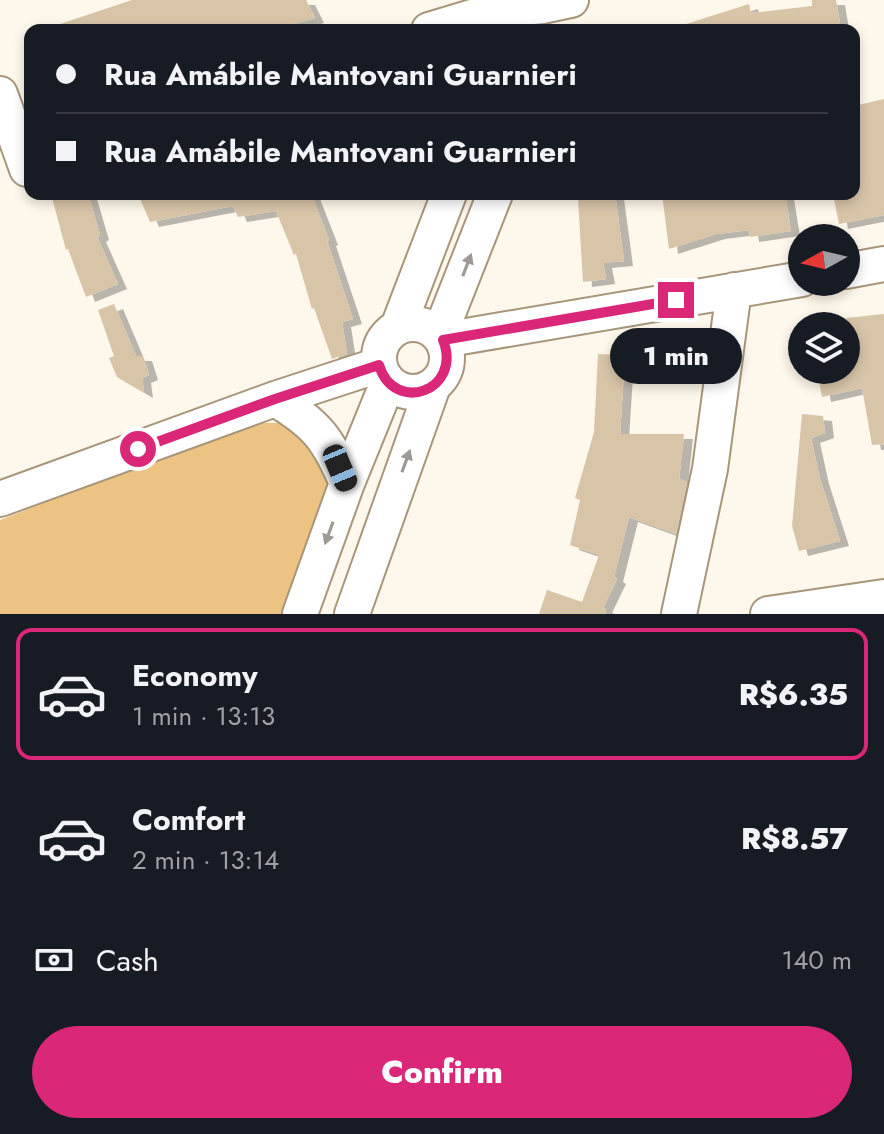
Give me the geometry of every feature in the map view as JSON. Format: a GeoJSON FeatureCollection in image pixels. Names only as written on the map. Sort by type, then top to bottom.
{"type":"FeatureCollection","features":[{"type":"Feature","properties":{"kind":"street"},"geometry":{"type":"LineString","coordinates":[[452,24],[490,14],[549,9]]}},
{"type":"Feature","properties":{"kind":"street"},"geometry":{"type":"LineString","coordinates":[[0,94],[19,171]]}},
{"type":"Feature","properties":{"kind":"street"},"geometry":{"type":"LineString","coordinates":[[398,327],[416,324],[433,330],[441,338],[446,351],[447,364],[442,377],[420,392],[400,390],[384,373],[379,352],[384,340],[398,327],[447,200]]}},
{"type":"Feature","properties":{"kind":"street"},"geometry":{"type":"LineString","coordinates":[[441,338],[493,200]]}},
{"type":"Feature","properties":{"kind":"street"},"geometry":{"type":"LineString","coordinates":[[860,268],[884,264]]}},
{"type":"Feature","properties":{"kind":"street"},"geometry":{"type":"LineString","coordinates":[[441,338],[788,281]]}},
{"type":"Feature","properties":{"kind":"street"},"geometry":{"type":"LineString","coordinates":[[679,614],[710,469],[734,290]]}},
{"type":"Feature","properties":{"kind":"street"},"geometry":{"type":"LineString","coordinates":[[0,497],[275,399],[384,373]]}},
{"type":"Feature","properties":{"kind":"street"},"geometry":{"type":"LineString","coordinates":[[300,614],[384,373]]}},
{"type":"Feature","properties":{"kind":"street"},"geometry":{"type":"LineString","coordinates":[[352,614],[433,386]]}},
{"type":"Feature","properties":{"kind":"street"},"geometry":{"type":"LineString","coordinates":[[275,399],[316,428],[334,453],[347,483]]}},
{"type":"Feature","properties":{"kind":"street"},"geometry":{"type":"LineString","coordinates":[[768,614],[884,597]]}},
{"type":"Feature","properties":{"kind":"shaded area"},"geometry":{"type":"Polygon","coordinates":[[[251,423],[283,423],[310,428],[329,479],[282,614],[0,614],[0,520],[251,423]]]}},
{"type":"Feature","properties":{"kind":"building"},"geometry":{"type":"Polygon","coordinates":[[[132,0],[306,0],[315,18],[294,24],[60,24],[132,0]]]}},
{"type":"Feature","properties":{"kind":"building"},"geometry":{"type":"Polygon","coordinates":[[[812,0],[836,0],[840,24],[686,24],[749,4],[751,13],[812,6],[812,0]]]}},
{"type":"Feature","properties":{"kind":"building"},"geometry":{"type":"Polygon","coordinates":[[[884,99],[884,215],[839,224],[834,200],[860,200],[860,105],[884,99]]]}},
{"type":"Feature","properties":{"kind":"building"},"geometry":{"type":"Polygon","coordinates":[[[53,200],[90,200],[100,235],[97,237],[118,284],[86,297],[66,250],[53,200]]]}},
{"type":"Feature","properties":{"kind":"building"},"geometry":{"type":"Polygon","coordinates":[[[141,200],[313,200],[353,319],[342,322],[347,354],[332,359],[312,309],[296,254],[276,211],[238,217],[233,206],[150,222],[141,200]]]}},
{"type":"Feature","properties":{"kind":"building"},"geometry":{"type":"Polygon","coordinates":[[[578,200],[616,200],[624,261],[603,263],[606,279],[583,282],[578,200]]]}},
{"type":"Feature","properties":{"kind":"building"},"geometry":{"type":"Polygon","coordinates":[[[663,200],[786,200],[788,231],[750,237],[749,230],[716,234],[669,249],[663,200]]]}},
{"type":"Feature","properties":{"kind":"building"},"geometry":{"type":"Polygon","coordinates":[[[114,304],[136,356],[143,356],[149,375],[142,378],[144,393],[117,377],[109,358],[114,356],[98,310],[114,304]]]}},
{"type":"Feature","properties":{"kind":"building"},"geometry":{"type":"Polygon","coordinates":[[[884,314],[884,444],[872,445],[862,388],[822,397],[820,384],[860,384],[860,317],[884,314]]]}},
{"type":"Feature","properties":{"kind":"building"},"geometry":{"type":"Polygon","coordinates":[[[598,354],[625,355],[620,434],[684,434],[679,479],[687,482],[676,534],[629,517],[614,577],[617,579],[603,608],[606,609],[605,614],[539,614],[547,590],[582,602],[599,555],[570,545],[580,500],[575,498],[594,432],[598,354]]]}},
{"type":"Feature","properties":{"kind":"building"},"geometry":{"type":"Polygon","coordinates":[[[802,414],[823,416],[825,433],[811,438],[820,479],[840,541],[799,551],[792,526],[802,414]]]}},
{"type":"Feature","properties":{"kind":"route"},"geometry":{"type":"LineString","coordinates":[[138,449],[379,365],[388,382],[400,390],[427,390],[438,382],[445,371],[447,357],[443,340],[676,300]]}}]}
